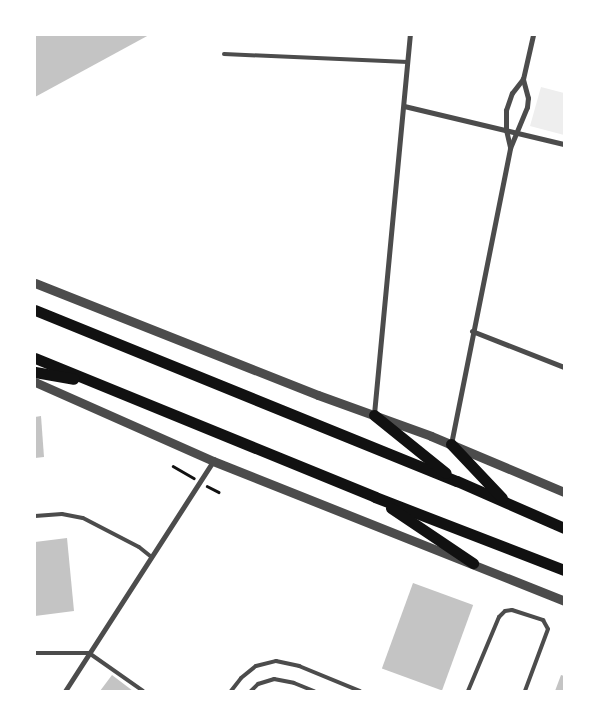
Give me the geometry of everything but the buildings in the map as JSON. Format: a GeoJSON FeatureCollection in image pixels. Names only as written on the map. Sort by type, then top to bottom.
{"type":"FeatureCollection","features":[{"type":"Feature","properties":{"kind":"highway"},"geometry":{"type":"LineString","coordinates":[[35,310],[457,481],[564,528]]}},
{"type":"Feature","properties":{"kind":"highway"},"geometry":{"type":"LineString","coordinates":[[35,358],[375,497],[564,570]]}},
{"type":"Feature","properties":{"kind":"highway"},"geometry":{"type":"LineString","coordinates":[[35,372],[96,384]]}},
{"type":"Feature","properties":{"kind":"highway"},"geometry":{"type":"LineString","coordinates":[[374,414],[457,481]]}},
{"type":"Feature","properties":{"kind":"highway"},"geometry":{"type":"LineString","coordinates":[[451,444],[509,504]]}},
{"type":"Feature","properties":{"kind":"highway"},"geometry":{"type":"LineString","coordinates":[[375,497],[472,563]]}},
{"type":"Feature","properties":{"kind":"street"},"geometry":{"type":"LineString","coordinates":[[374,414],[410,35]]}},
{"type":"Feature","properties":{"kind":"street"},"geometry":{"type":"LineString","coordinates":[[451,444],[510,148],[518,133],[527,107],[523,79],[533,35]]}},
{"type":"Feature","properties":{"kind":"street"},"geometry":{"type":"LineString","coordinates":[[510,148],[506,130],[506,110],[508,101],[523,79]]}},
{"type":"Feature","properties":{"kind":"street"},"geometry":{"type":"LineString","coordinates":[[404,106],[564,144]]}},
{"type":"Feature","properties":{"kind":"street"},"geometry":{"type":"LineString","coordinates":[[35,284],[451,444],[564,492]]}},
{"type":"Feature","properties":{"kind":"street"},"geometry":{"type":"LineString","coordinates":[[472,331],[564,365]]}},
{"type":"Feature","properties":{"kind":"street"},"geometry":{"type":"LineString","coordinates":[[35,382],[212,461],[564,601]]}},
{"type":"Feature","properties":{"kind":"street"},"geometry":{"type":"LineString","coordinates":[[65,691],[212,461]]}},
{"type":"Feature","properties":{"kind":"lane"},"geometry":{"type":"LineString","coordinates":[[224,54],[408,62]]}},
{"type":"Feature","properties":{"kind":"lane"},"geometry":{"type":"LineString","coordinates":[[35,516],[62,514],[83,518],[130,542],[150,556]]}},
{"type":"Feature","properties":{"kind":"lane"},"geometry":{"type":"LineString","coordinates":[[470,690],[499,617],[505,611],[512,610],[543,620],[548,629],[526,691]]}},
{"type":"Feature","properties":{"kind":"lane"},"geometry":{"type":"LineString","coordinates":[[35,653],[89,653],[143,691]]}},
{"type":"Feature","properties":{"kind":"lane"},"geometry":{"type":"LineString","coordinates":[[231,691],[241,678],[256,666],[276,661],[299,666],[360,691]]}},
{"type":"Feature","properties":{"kind":"lane"},"geometry":{"type":"LineString","coordinates":[[251,691],[258,684],[274,679],[289,681],[314,691]]}},
{"type":"Feature","properties":{"kind":"shaded area"},"geometry":{"type":"Polygon","coordinates":[[[541,87],[564,93],[564,135],[530,126],[541,87]]]}}]}
